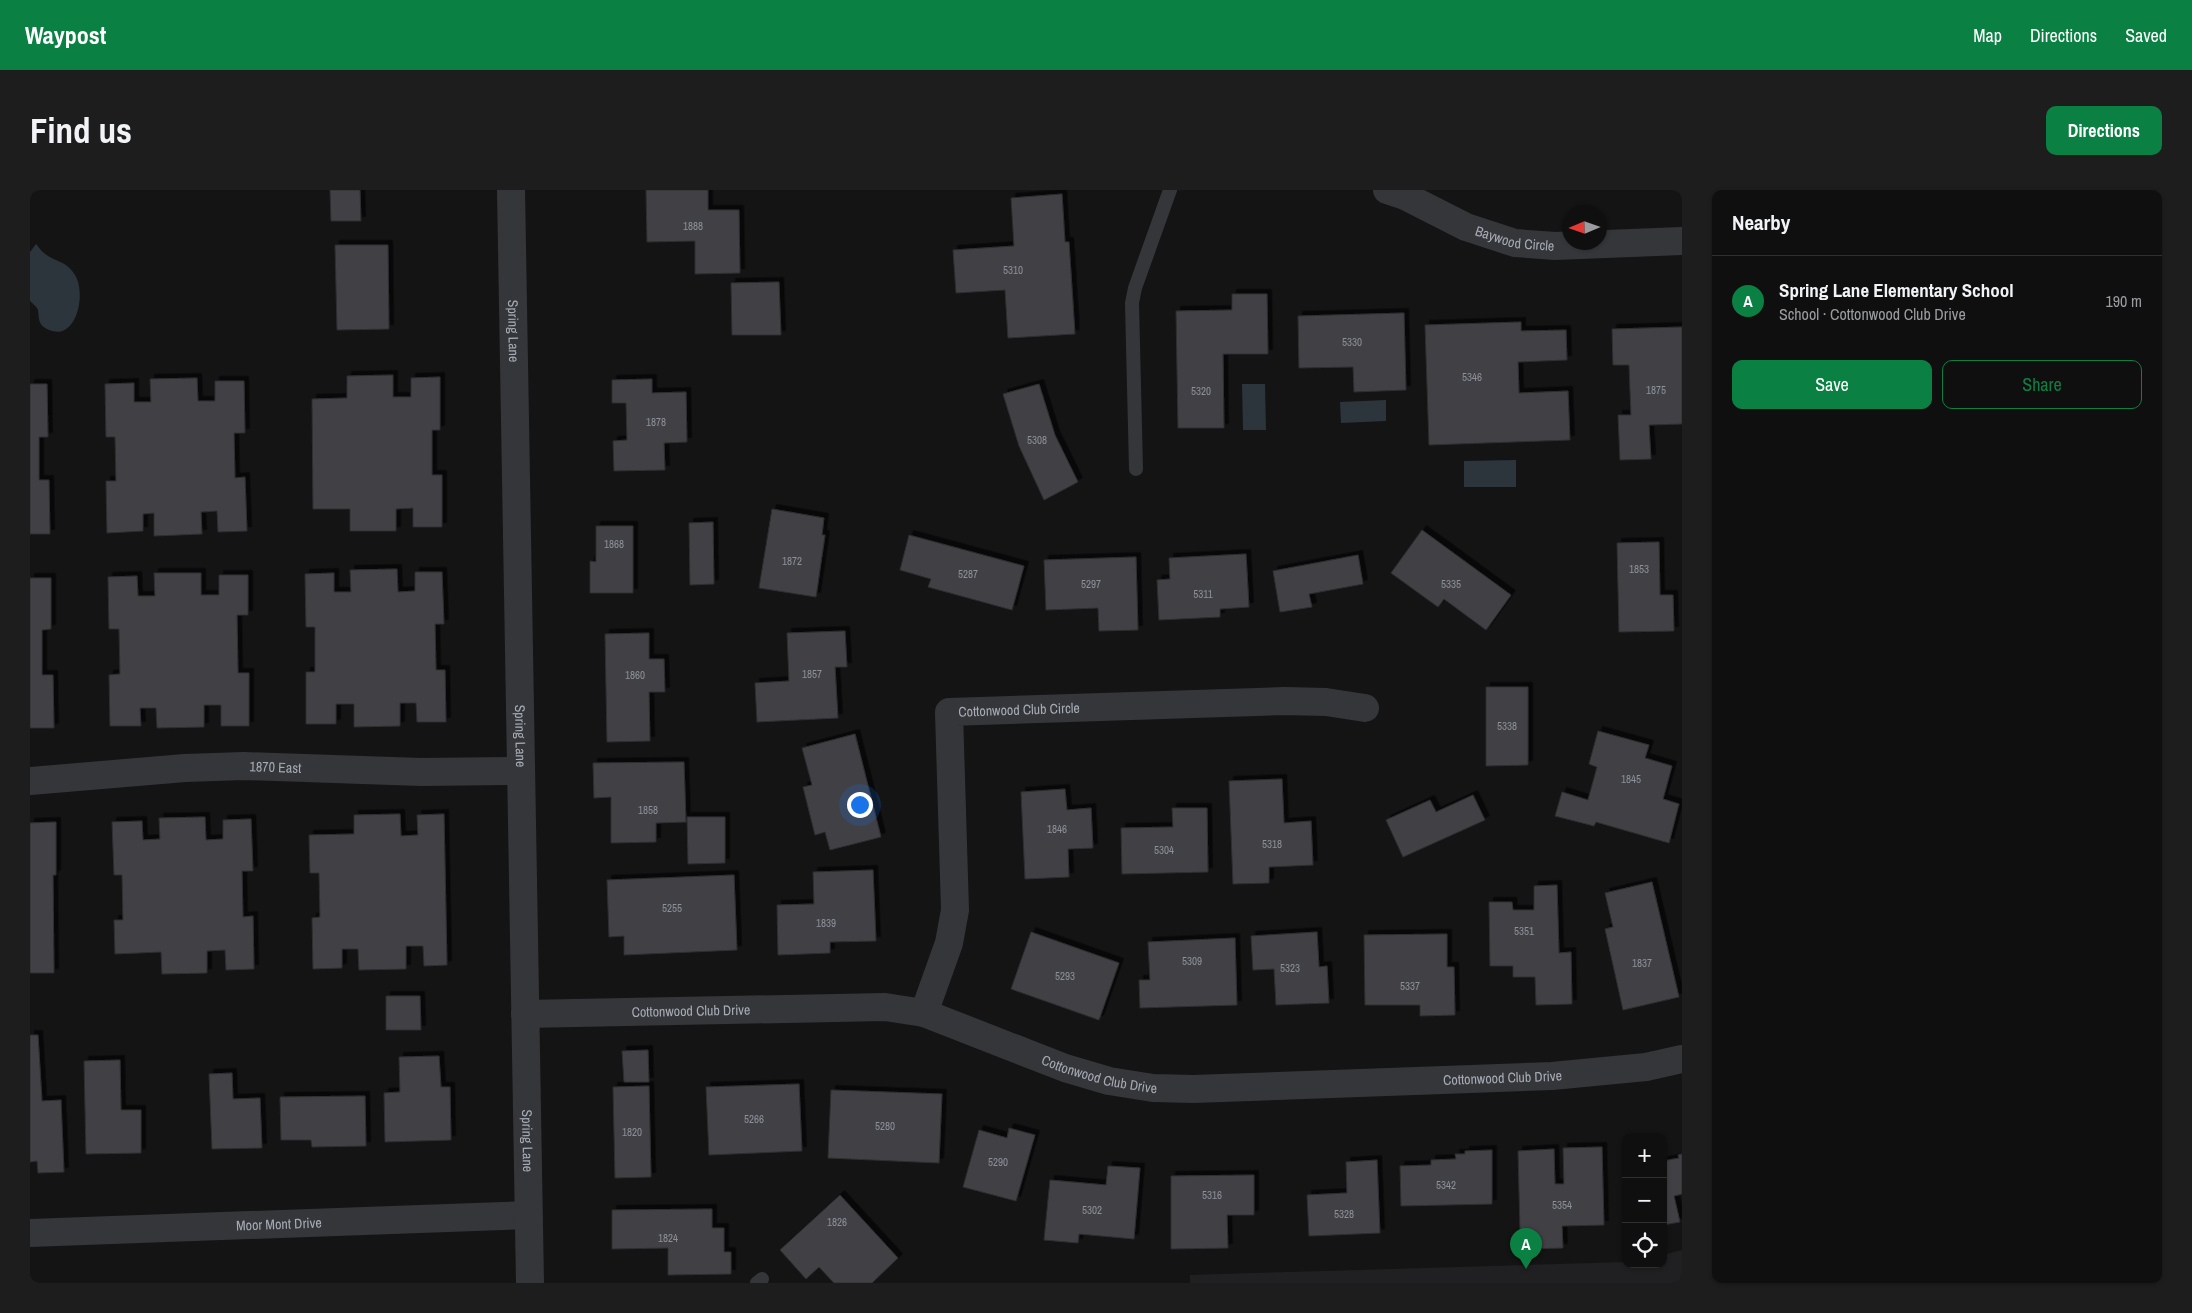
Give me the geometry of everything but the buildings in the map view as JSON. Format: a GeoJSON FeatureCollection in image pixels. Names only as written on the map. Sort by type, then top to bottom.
{"type":"FeatureCollection","features":[{"type":"Feature","properties":{"kind":"street","name":"Spring Lane"},"geometry":{"type":"LineString","coordinates":[[511,190],[530,1283]]}},
{"type":"Feature","properties":{"kind":"street","name":"Baywood Circle"},"geometry":{"type":"LineString","coordinates":[[1387,190],[1406,196],[1466,227],[1515,243],[1555,246],[1682,241]]}},
{"type":"Feature","properties":{"kind":"street","name":"Cottonwood Club Circle"},"geometry":{"type":"LineString","coordinates":[[924,1013],[950,942],[955,910],[949,712],[1284,701],[1326,702],[1365,708]]}},
{"type":"Feature","properties":{"kind":"street","name":"1870 East"},"geometry":{"type":"LineString","coordinates":[[30,781],[185,768],[244,766],[385,772],[521,771]]}},
{"type":"Feature","properties":{"kind":"street","name":"Cottonwood Club Drive"},"geometry":{"type":"LineString","coordinates":[[525,1014],[884,1007],[924,1013],[1065,1068],[1109,1081],[1153,1088],[1193,1089],[1552,1076],[1646,1067],[1682,1059]]}},
{"type":"Feature","properties":{"kind":"street","name":"Moor Mont Drive"},"geometry":{"type":"LineString","coordinates":[[30,1234],[528,1215]]}},
{"type":"Feature","properties":{"kind":"lane"},"geometry":{"type":"LineString","coordinates":[[1136,469],[1132,303],[1135,288],[1170,190]]}},
{"type":"Feature","properties":{"kind":"shaded area"},"geometry":{"type":"Polygon","coordinates":[[[36,244],[48,256],[68,266],[78,283],[80,294],[76,315],[72,324],[65,330],[57,332],[44,327],[40,321],[37,309],[30,301],[30,252],[36,244]]]}},
{"type":"Feature","properties":{"kind":"shaded area"},"geometry":{"type":"Polygon","coordinates":[[[1242,384],[1265,384],[1266,430],[1243,430],[1242,384]]]}},
{"type":"Feature","properties":{"kind":"shaded area"},"geometry":{"type":"Polygon","coordinates":[[[1386,400],[1386,421],[1341,423],[1340,402],[1386,400]]]}},
{"type":"Feature","properties":{"kind":"shaded area"},"geometry":{"type":"Polygon","coordinates":[[[1516,460],[1516,487],[1464,487],[1464,461],[1516,460]]]}},
{"type":"Feature","properties":{"kind":"shaded area"},"geometry":{"type":"Polygon","coordinates":[[[1682,1250],[1682,1283],[1190,1283],[1190,1275],[1622,1262],[1622,1268],[1667,1268],[1667,1254],[1682,1250]]]}},
{"type":"Feature","properties":{"kind":"place","name":"Spring Lane Elementary School"},"geometry":{"type":"Point","coordinates":[1526,1269]}}]}
